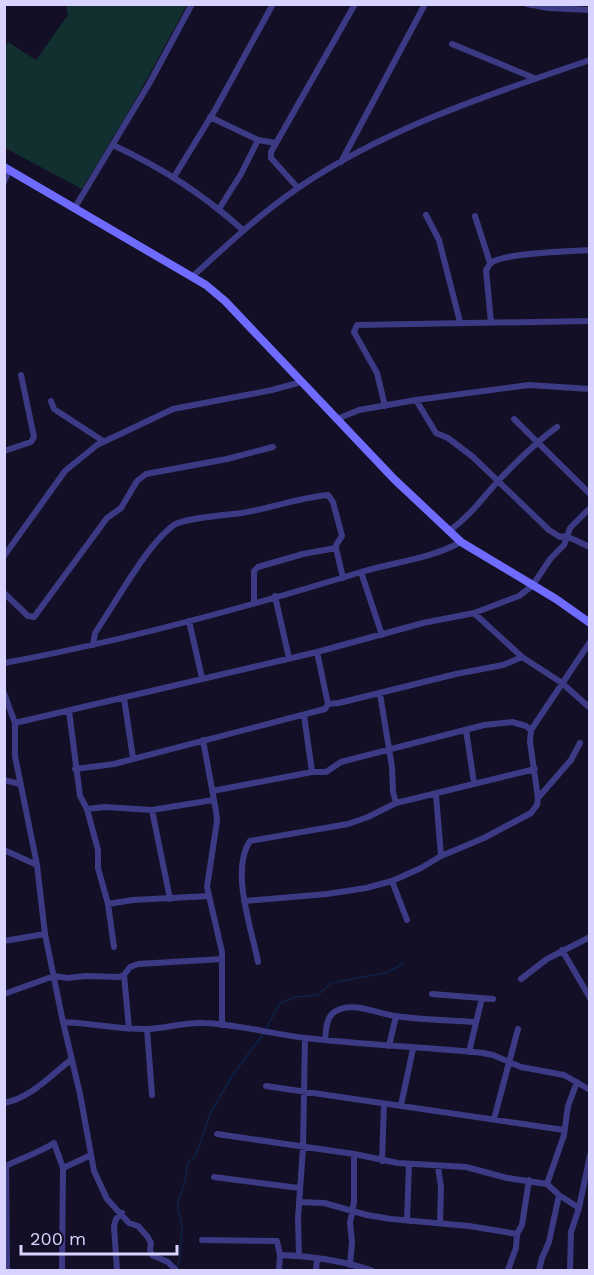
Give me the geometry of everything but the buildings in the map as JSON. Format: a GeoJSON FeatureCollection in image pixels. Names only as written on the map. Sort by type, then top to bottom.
{"type":"FeatureCollection","features":[{"type":"Feature","properties":{"kind":"main road"},"geometry":{"type":"LineString","coordinates":[[7,169],[193,276],[225,301],[394,479],[461,542],[556,599],[590,623]]}},
{"type":"Feature","properties":{"kind":"street"},"geometry":{"type":"LineString","coordinates":[[74,209],[113,145],[192,4]]}},
{"type":"Feature","properties":{"kind":"street"},"geometry":{"type":"LineString","coordinates":[[174,177],[273,4]]}},
{"type":"Feature","properties":{"kind":"street"},"geometry":{"type":"LineString","coordinates":[[298,188],[272,158],[271,152],[355,4]]}},
{"type":"Feature","properties":{"kind":"street"},"geometry":{"type":"LineString","coordinates":[[341,162],[425,4]]}},
{"type":"Feature","properties":{"kind":"street"},"geometry":{"type":"LineString","coordinates":[[527,4],[549,8],[590,10]]}},
{"type":"Feature","properties":{"kind":"street"},"geometry":{"type":"LineString","coordinates":[[452,44],[535,79]]}},
{"type":"Feature","properties":{"kind":"street"},"geometry":{"type":"LineString","coordinates":[[193,276],[243,230],[298,188],[366,148],[432,118],[590,60]]}},
{"type":"Feature","properties":{"kind":"street"},"geometry":{"type":"LineString","coordinates":[[210,117],[258,140],[276,142]]}},
{"type":"Feature","properties":{"kind":"street"},"geometry":{"type":"LineString","coordinates":[[219,209],[241,174],[258,140]]}},
{"type":"Feature","properties":{"kind":"street"},"geometry":{"type":"LineString","coordinates":[[113,145],[158,166],[219,209],[243,230]]}},
{"type":"Feature","properties":{"kind":"street"},"geometry":{"type":"LineString","coordinates":[[4,182],[7,169]]}},
{"type":"Feature","properties":{"kind":"street"},"geometry":{"type":"LineString","coordinates":[[426,215],[439,240],[460,322]]}},
{"type":"Feature","properties":{"kind":"street"},"geometry":{"type":"LineString","coordinates":[[475,216],[490,263]]}},
{"type":"Feature","properties":{"kind":"street"},"geometry":{"type":"LineString","coordinates":[[491,322],[486,270],[490,263],[516,256],[590,250]]}},
{"type":"Feature","properties":{"kind":"street"},"geometry":{"type":"LineString","coordinates":[[385,406],[379,378],[354,333],[360,324],[590,321]]}},
{"type":"Feature","properties":{"kind":"street"},"geometry":{"type":"LineString","coordinates":[[4,451],[31,442],[34,437],[21,375]]}},
{"type":"Feature","properties":{"kind":"street"},"geometry":{"type":"LineString","coordinates":[[4,556],[65,471],[103,441],[173,409],[272,390],[300,382]]}},
{"type":"Feature","properties":{"kind":"street"},"geometry":{"type":"LineString","coordinates":[[337,419],[359,410],[529,385],[590,389]]}},
{"type":"Feature","properties":{"kind":"street"},"geometry":{"type":"LineString","coordinates":[[416,400],[436,433],[448,438],[473,458],[554,534],[560,537],[566,536],[590,547]]}},
{"type":"Feature","properties":{"kind":"street"},"geometry":{"type":"LineString","coordinates":[[51,401],[54,409],[103,441]]}},
{"type":"Feature","properties":{"kind":"street"},"geometry":{"type":"LineString","coordinates":[[514,419],[590,494]]}},
{"type":"Feature","properties":{"kind":"street"},"geometry":{"type":"LineString","coordinates":[[449,531],[463,522],[497,482],[537,442],[556,427]]}},
{"type":"Feature","properties":{"kind":"street"},"geometry":{"type":"LineString","coordinates":[[4,593],[28,616],[34,617],[107,518],[121,508],[137,481],[146,474],[227,459],[273,447]]}},
{"type":"Feature","properties":{"kind":"street"},"geometry":{"type":"LineString","coordinates":[[93,645],[95,633],[140,565],[159,539],[177,523],[244,512],[305,497],[328,495],[333,502],[342,536],[336,548],[343,578]]}},
{"type":"Feature","properties":{"kind":"street"},"geometry":{"type":"LineString","coordinates":[[15,723],[317,652],[423,623],[474,613],[519,596],[532,586],[545,566],[564,545],[570,528],[590,508]]}},
{"type":"Feature","properties":{"kind":"street"},"geometry":{"type":"LineString","coordinates":[[4,663],[93,645],[189,621],[440,552],[461,542]]}},
{"type":"Feature","properties":{"kind":"street"},"geometry":{"type":"LineString","coordinates":[[254,603],[254,571],[258,567],[278,560],[336,548]]}},
{"type":"Feature","properties":{"kind":"street"},"geometry":{"type":"LineString","coordinates":[[362,572],[381,635]]}},
{"type":"Feature","properties":{"kind":"street"},"geometry":{"type":"LineString","coordinates":[[275,596],[289,658]]}},
{"type":"Feature","properties":{"kind":"street"},"geometry":{"type":"LineString","coordinates":[[474,613],[522,657],[562,683],[590,708]]}},
{"type":"Feature","properties":{"kind":"street"},"geometry":{"type":"LineString","coordinates":[[189,621],[202,678]]}},
{"type":"Feature","properties":{"kind":"street"},"geometry":{"type":"LineString","coordinates":[[244,901],[327,894],[392,881],[441,856],[476,842],[531,813],[537,805],[538,798],[530,742],[531,730],[590,642]]}},
{"type":"Feature","properties":{"kind":"street"},"geometry":{"type":"LineString","coordinates":[[317,652],[328,704]]}},
{"type":"Feature","properties":{"kind":"street"},"geometry":{"type":"LineString","coordinates":[[328,704],[339,704],[456,674],[503,665],[522,657]]}},
{"type":"Feature","properties":{"kind":"street"},"geometry":{"type":"LineString","coordinates":[[4,693],[15,723],[15,756],[37,865],[45,934],[94,1170],[107,1199],[129,1223],[138,1226],[147,1236],[151,1243],[152,1255],[168,1262],[176,1270]]}},
{"type":"Feature","properties":{"kind":"street"},"geometry":{"type":"LineString","coordinates":[[380,694],[396,803]]}},
{"type":"Feature","properties":{"kind":"street"},"geometry":{"type":"LineString","coordinates":[[124,699],[133,758]]}},
{"type":"Feature","properties":{"kind":"street"},"geometry":{"type":"LineString","coordinates":[[75,769],[114,764],[304,715],[311,711],[324,709],[328,704]]}},
{"type":"Feature","properties":{"kind":"street"},"geometry":{"type":"LineString","coordinates":[[69,711],[80,796],[87,809],[98,850],[98,868],[108,904],[114,947]]}},
{"type":"Feature","properties":{"kind":"street"},"geometry":{"type":"LineString","coordinates":[[304,715],[312,772]]}},
{"type":"Feature","properties":{"kind":"street"},"geometry":{"type":"LineString","coordinates":[[212,791],[312,772],[326,772],[341,762],[484,725],[512,722],[531,730]]}},
{"type":"Feature","properties":{"kind":"street"},"geometry":{"type":"LineString","coordinates":[[466,730],[474,783]]}},
{"type":"Feature","properties":{"kind":"street"},"geometry":{"type":"LineString","coordinates":[[203,740],[217,821],[207,886],[222,959],[224,994],[222,1025]]}},
{"type":"Feature","properties":{"kind":"street"},"geometry":{"type":"LineString","coordinates":[[538,798],[571,760],[579,743]]}},
{"type":"Feature","properties":{"kind":"street"},"geometry":{"type":"LineString","coordinates":[[258,962],[244,901],[243,867],[245,852],[250,841],[348,824],[396,803],[535,769]]}},
{"type":"Feature","properties":{"kind":"street"},"geometry":{"type":"LineString","coordinates":[[4,780],[20,784]]}},
{"type":"Feature","properties":{"kind":"street"},"geometry":{"type":"LineString","coordinates":[[436,795],[441,856]]}},
{"type":"Feature","properties":{"kind":"street"},"geometry":{"type":"LineString","coordinates":[[87,809],[105,807],[152,810],[213,800]]}},
{"type":"Feature","properties":{"kind":"street"},"geometry":{"type":"LineString","coordinates":[[152,810],[170,899]]}},
{"type":"Feature","properties":{"kind":"street"},"geometry":{"type":"LineString","coordinates":[[4,850],[37,865]]}},
{"type":"Feature","properties":{"kind":"street"},"geometry":{"type":"LineString","coordinates":[[392,881],[407,920]]}},
{"type":"Feature","properties":{"kind":"street"},"geometry":{"type":"LineString","coordinates":[[108,904],[133,900],[209,896]]}},
{"type":"Feature","properties":{"kind":"street"},"geometry":{"type":"LineString","coordinates":[[4,940],[45,934]]}},
{"type":"Feature","properties":{"kind":"street"},"geometry":{"type":"LineString","coordinates":[[521,979],[547,959],[590,937]]}},
{"type":"Feature","properties":{"kind":"street"},"geometry":{"type":"LineString","coordinates":[[562,950],[590,998]]}},
{"type":"Feature","properties":{"kind":"street"},"geometry":{"type":"LineString","coordinates":[[129,1029],[124,975],[130,967],[138,964],[222,959]]}},
{"type":"Feature","properties":{"kind":"street"},"geometry":{"type":"LineString","coordinates":[[4,994],[54,976],[67,978],[86,975],[124,975]]}},
{"type":"Feature","properties":{"kind":"street"},"geometry":{"type":"LineString","coordinates":[[432,994],[493,999]]}},
{"type":"Feature","properties":{"kind":"street"},"geometry":{"type":"LineString","coordinates":[[469,1052],[482,998]]}},
{"type":"Feature","properties":{"kind":"street"},"geometry":{"type":"LineString","coordinates":[[325,1040],[329,1018],[337,1010],[357,1008],[396,1016],[475,1022]]}},
{"type":"Feature","properties":{"kind":"street"},"geometry":{"type":"LineString","coordinates":[[389,1046],[396,1016]]}},
{"type":"Feature","properties":{"kind":"street"},"geometry":{"type":"LineString","coordinates":[[63,1022],[129,1029],[200,1023],[305,1038],[493,1055],[521,1067],[564,1075],[590,1090]]}},
{"type":"Feature","properties":{"kind":"street"},"geometry":{"type":"LineString","coordinates":[[147,1029],[152,1095]]}},
{"type":"Feature","properties":{"kind":"street"},"geometry":{"type":"LineString","coordinates":[[494,1119],[518,1029]]}},
{"type":"Feature","properties":{"kind":"street"},"geometry":{"type":"LineString","coordinates":[[299,1256],[299,1188],[303,1148],[305,1038]]}},
{"type":"Feature","properties":{"kind":"street"},"geometry":{"type":"LineString","coordinates":[[401,1105],[413,1049]]}},
{"type":"Feature","properties":{"kind":"street"},"geometry":{"type":"LineString","coordinates":[[4,1103],[17,1101],[72,1059]]}},
{"type":"Feature","properties":{"kind":"street"},"geometry":{"type":"LineString","coordinates":[[547,1185],[564,1130],[568,1106],[577,1082]]}},
{"type":"Feature","properties":{"kind":"street"},"geometry":{"type":"LineString","coordinates":[[266,1086],[564,1130]]}},
{"type":"Feature","properties":{"kind":"street"},"geometry":{"type":"LineString","coordinates":[[382,1161],[384,1104]]}},
{"type":"Feature","properties":{"kind":"street"},"geometry":{"type":"LineString","coordinates":[[218,1134],[354,1154],[382,1161],[438,1167],[466,1167],[507,1178],[529,1180],[547,1185],[579,1208]]}},
{"type":"Feature","properties":{"kind":"street"},"geometry":{"type":"LineString","coordinates":[[7,1270],[5,1167],[54,1143],[63,1168],[62,1270]]}},
{"type":"Feature","properties":{"kind":"street"},"geometry":{"type":"LineString","coordinates":[[350,1265],[354,1154]]}},
{"type":"Feature","properties":{"kind":"street"},"geometry":{"type":"LineString","coordinates":[[63,1168],[91,1155]]}},
{"type":"Feature","properties":{"kind":"street"},"geometry":{"type":"LineString","coordinates":[[570,1270],[571,1232],[579,1208],[590,1155]]}},
{"type":"Feature","properties":{"kind":"street"},"geometry":{"type":"LineString","coordinates":[[407,1220],[409,1164]]}},
{"type":"Feature","properties":{"kind":"street"},"geometry":{"type":"LineString","coordinates":[[438,1167],[441,1187],[440,1223]]}},
{"type":"Feature","properties":{"kind":"street"},"geometry":{"type":"LineString","coordinates":[[213,1177],[299,1188]]}},
{"type":"Feature","properties":{"kind":"street"},"geometry":{"type":"LineString","coordinates":[[508,1270],[516,1248],[517,1234],[522,1225],[529,1180]]}},
{"type":"Feature","properties":{"kind":"street"},"geometry":{"type":"LineString","coordinates":[[539,1270],[549,1242],[559,1195]]}},
{"type":"Feature","properties":{"kind":"street"},"geometry":{"type":"LineString","coordinates":[[299,1202],[324,1203],[367,1215],[469,1226],[517,1234]]}},
{"type":"Feature","properties":{"kind":"street"},"geometry":{"type":"LineString","coordinates":[[117,1270],[114,1226],[116,1219],[122,1213]]}},
{"type":"Feature","properties":{"kind":"street"},"geometry":{"type":"LineString","coordinates":[[202,1240],[277,1241],[280,1255],[279,1270]]}},
{"type":"Feature","properties":{"kind":"street"},"geometry":{"type":"LineString","coordinates":[[280,1255],[328,1260],[370,1270]]}},
{"type":"Feature","properties":{"kind":"street"},"geometry":{"type":"LineString","coordinates":[[316,1260],[316,1270]]}},
{"type":"Feature","properties":{"kind":"green space"},"geometry":{"type":"Polygon","coordinates":[[[66,5],[187,5],[136,99],[82,189],[5,148],[5,46],[8,42],[36,60],[68,15],[66,5]]]}},
{"type":"Feature","properties":{"kind":"waterway"},"geometry":{"type":"LineString","coordinates":[[266,1029],[280,1003],[296,997],[318,995],[331,983],[385,973],[403,964]]}},
{"type":"Feature","properties":{"kind":"waterway"},"geometry":{"type":"LineString","coordinates":[[177,1267],[180,1258],[182,1226],[178,1200],[184,1186],[188,1162],[195,1157],[211,1112],[232,1076],[264,1033]]}}]}
